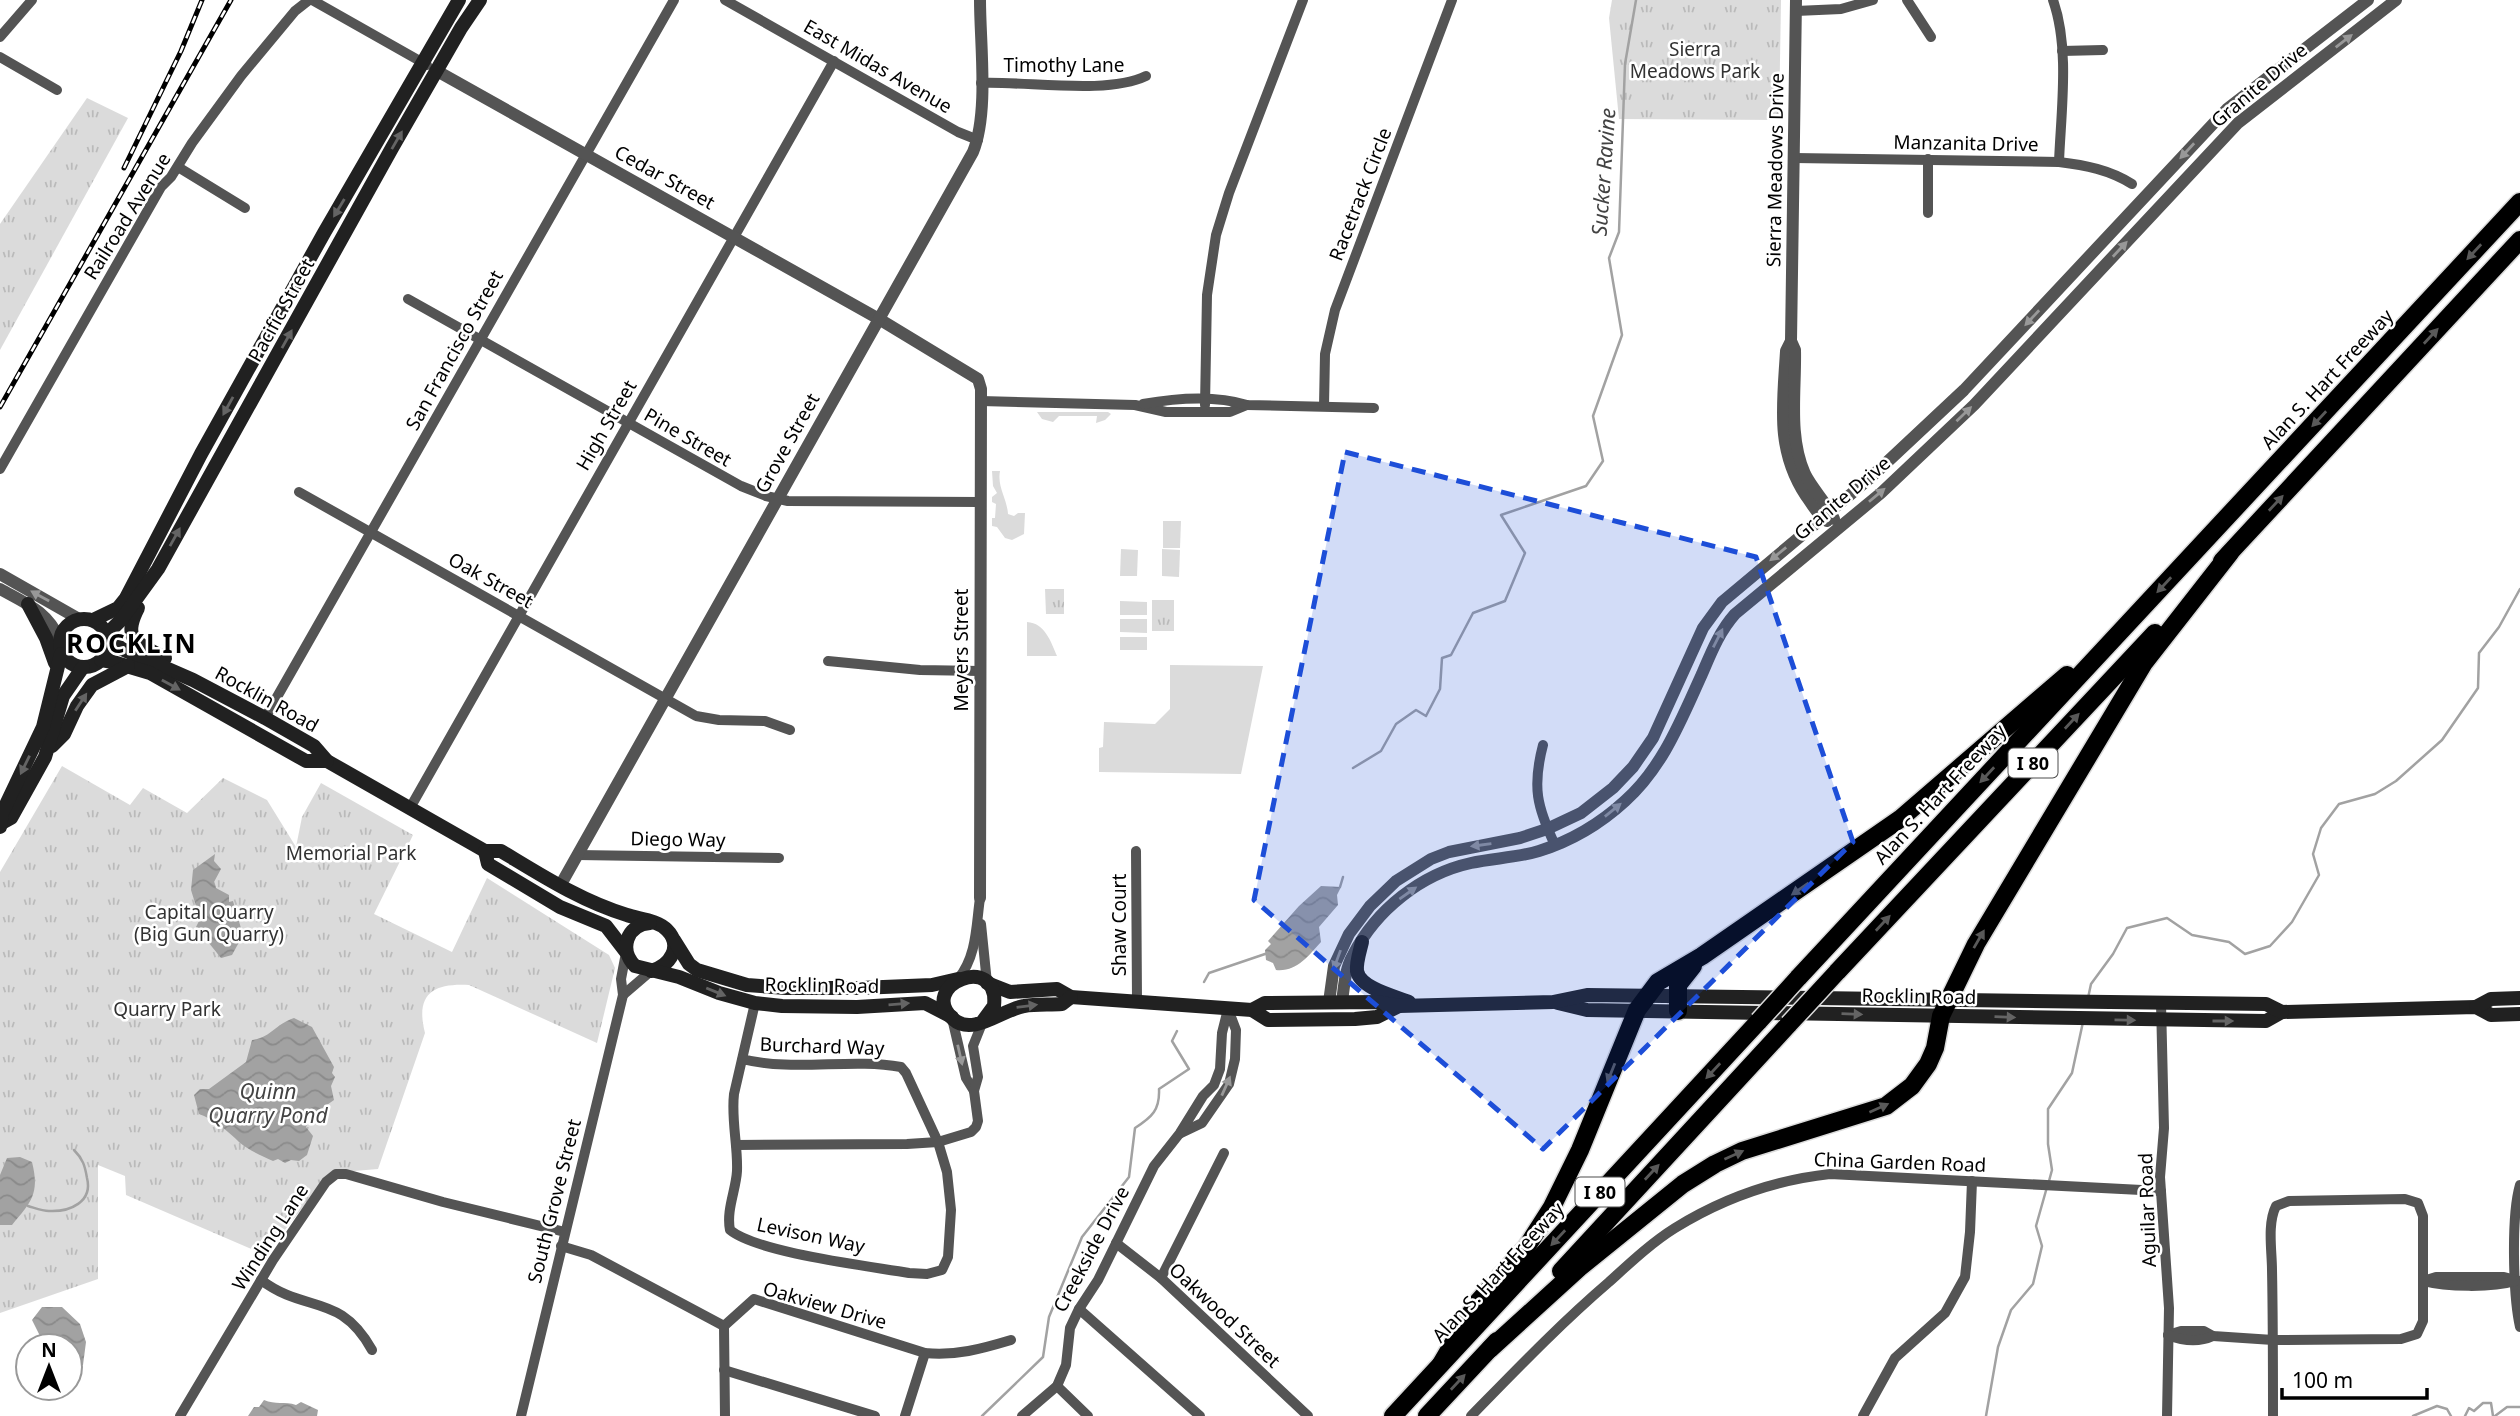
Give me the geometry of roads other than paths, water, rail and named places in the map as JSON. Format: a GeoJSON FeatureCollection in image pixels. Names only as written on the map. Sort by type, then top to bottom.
{"type":"FeatureCollection","features":[{"type":"Feature","properties":{"kind":"highway","name":"Alan S. Hart Freeway"},"geometry":{"type":"LineString","coordinates":[[1393,1416],[2520,202]]}},
{"type":"Feature","properties":{"kind":"highway","name":"I 80"},"geometry":{"type":"LineString","coordinates":[[1427,1416],[1836,972],[2520,240]]}},
{"type":"Feature","properties":{"kind":"highway"},"geometry":{"type":"LineString","coordinates":[[1490,1349],[1579,1268],[1654,1205],[1715,1164],[1755,1147],[1867,1114],[1900,1097],[1912,1086],[1928,1064],[1945,1008],[1976,944],[2144,663],[2230,553]]}},
{"type":"Feature","properties":{"kind":"highway"},"geometry":{"type":"LineString","coordinates":[[1441,1364],[1476,1304],[1526,1248],[1552,1208],[1580,1150],[1642,1003],[1658,982],[1702,956],[1900,820],[2133,618]]}},
{"type":"Feature","properties":{"kind":"highway"},"geometry":{"type":"LineString","coordinates":[[1678,1004],[1678,985],[1702,956]]}},
{"type":"Feature","properties":{"kind":"main road","name":"Pacific Street"},"geometry":{"type":"LineString","coordinates":[[86,620],[118,608],[126,598],[201,454],[421,62],[459,0]]}},
{"type":"Feature","properties":{"kind":"main road","name":"Pacific Street"},"geometry":{"type":"LineString","coordinates":[[109,636],[158,569],[461,28],[480,0]]}},
{"type":"Feature","properties":{"kind":"main road"},"geometry":{"type":"LineString","coordinates":[[158,569],[132,618],[130,634],[135,641],[180,667],[193,680]]}},
{"type":"Feature","properties":{"kind":"main road"},"geometry":{"type":"LineString","coordinates":[[27,604],[52,650],[57,670]]}},
{"type":"Feature","properties":{"kind":"main road"},"geometry":{"type":"LineString","coordinates":[[1,825],[2,813],[43,727],[57,670],[61,647],[66,627],[86,620],[109,636],[109,647],[101,660],[91,666],[83,667],[66,660],[61,647]]}},
{"type":"Feature","properties":{"kind":"main road","name":"Rocklin Road"},"geometry":{"type":"LineString","coordinates":[[109,636],[122,649],[193,680],[314,746],[327,761],[485,851],[501,851],[594,904],[651,922]]}},
{"type":"Feature","properties":{"kind":"main road","name":"Rocklin Road"},"geometry":{"type":"LineString","coordinates":[[101,660],[150,673],[306,761],[327,761]]}},
{"type":"Feature","properties":{"kind":"main road"},"geometry":{"type":"LineString","coordinates":[[47,751],[64,734],[76,706],[92,685],[128,666]]}},
{"type":"Feature","properties":{"kind":"main road"},"geometry":{"type":"LineString","coordinates":[[1,825],[11,818],[47,751],[63,695],[83,667]]}},
{"type":"Feature","properties":{"kind":"main road"},"geometry":{"type":"LineString","coordinates":[[212,708],[230,710],[256,722],[265,718]]}},
{"type":"Feature","properties":{"kind":"main road","name":"Rocklin Road"},"geometry":{"type":"LineString","coordinates":[[485,851],[488,864],[560,907],[612,932],[626,952]]}},
{"type":"Feature","properties":{"kind":"main road"},"geometry":{"type":"LineString","coordinates":[[500,871],[505,867],[512,868],[551,887],[560,886],[566,898],[589,914],[594,922]]}},
{"type":"Feature","properties":{"kind":"main road"},"geometry":{"type":"LineString","coordinates":[[651,922],[666,928],[672,937],[674,944],[670,959],[659,969],[651,971],[635,966],[626,952],[631,931],[637,926],[651,922]]}},
{"type":"Feature","properties":{"kind":"main road","name":"Rocklin Road"},"geometry":{"type":"LineString","coordinates":[[672,937],[689,964],[697,970],[747,985],[816,989],[859,988],[932,985],[958,979]]}},
{"type":"Feature","properties":{"kind":"main road"},"geometry":{"type":"LineString","coordinates":[[1362,942],[1357,971],[1364,984],[1417,1005]]}},
{"type":"Feature","properties":{"kind":"main road","name":"Rocklin Road"},"geometry":{"type":"LineString","coordinates":[[651,971],[679,977],[719,993],[755,1003],[857,1007],[920,1003],[930,1004],[952,1017]]}},
{"type":"Feature","properties":{"kind":"main road"},"geometry":{"type":"LineString","coordinates":[[973,976],[987,983],[993,993],[994,1006],[983,1021],[970,1025],[957,1022],[947,1009],[945,999],[951,985],[958,979],[973,976]]}},
{"type":"Feature","properties":{"kind":"main road","name":"Rocklin Road"},"geometry":{"type":"LineString","coordinates":[[987,983],[1010,992],[1057,989],[1071,996],[1252,1010],[1268,1020],[1377,1017],[1399,1006]]}},
{"type":"Feature","properties":{"kind":"main road"},"geometry":{"type":"LineString","coordinates":[[782,1006],[814,999],[856,998],[859,988]]}},
{"type":"Feature","properties":{"kind":"main road"},"geometry":{"type":"LineString","coordinates":[[755,1003],[764,997],[787,998],[816,989]]}},
{"type":"Feature","properties":{"kind":"main road","name":"Rocklin Road"},"geometry":{"type":"LineString","coordinates":[[983,1021],[1025,1005],[1062,1004],[1071,996]]}},
{"type":"Feature","properties":{"kind":"main road","name":"Rocklin Road"},"geometry":{"type":"LineString","coordinates":[[1945,1008],[2068,1019],[2266,1021],[2282,1012],[2476,1007],[2491,999],[2520,998]]}},
{"type":"Feature","properties":{"kind":"main road"},"geometry":{"type":"LineString","coordinates":[[1334,1019],[1335,1002]]}},
{"type":"Feature","properties":{"kind":"main road","name":"Rocklin Road"},"geometry":{"type":"LineString","coordinates":[[1252,1010],[1265,1003],[1335,1002],[1376,1002],[1399,1006],[1553,1002],[1587,1010],[1642,1003],[1945,1008],[2093,1002],[2266,1004],[2282,1012]]}},
{"type":"Feature","properties":{"kind":"main road","name":"Rocklin Road"},"geometry":{"type":"LineString","coordinates":[[2476,1007],[2491,1015],[2520,1014]]}},
{"type":"Feature","properties":{"kind":"street"},"geometry":{"type":"LineString","coordinates":[[0,37],[32,0]]}},
{"type":"Feature","properties":{"kind":"street","name":"Cedar Street"},"geometry":{"type":"LineString","coordinates":[[311,0],[973,374],[980,383],[981,401]]}},
{"type":"Feature","properties":{"kind":"street","name":"Railroad Avenue"},"geometry":{"type":"LineString","coordinates":[[0,470],[161,187],[241,76],[295,12],[311,0]]}},
{"type":"Feature","properties":{"kind":"street","name":"San Francisco Street"},"geometry":{"type":"LineString","coordinates":[[265,718],[674,0]]}},
{"type":"Feature","properties":{"kind":"street","name":"East Midas Avenue"},"geometry":{"type":"LineString","coordinates":[[725,0],[958,132],[978,140]]}},
{"type":"Feature","properties":{"kind":"street","name":"Grove Street"},"geometry":{"type":"LineString","coordinates":[[560,886],[978,140],[981,83],[980,0]]}},
{"type":"Feature","properties":{"kind":"street"},"geometry":{"type":"LineString","coordinates":[[1205,403],[1207,295],[1216,235],[1229,192],[1303,0]]}},
{"type":"Feature","properties":{"kind":"street","name":"Racetrack Circle"},"geometry":{"type":"LineString","coordinates":[[1324,406],[1325,354],[1335,310],[1452,0]]}},
{"type":"Feature","properties":{"kind":"street"},"geometry":{"type":"LineString","coordinates":[[1796,6],[1841,9],[1873,0]]}},
{"type":"Feature","properties":{"kind":"street"},"geometry":{"type":"LineString","coordinates":[[1907,0],[1931,37]]}},
{"type":"Feature","properties":{"kind":"street"},"geometry":{"type":"LineString","coordinates":[[2053,0],[2061,32],[2062,51],[2059,162]]}},
{"type":"Feature","properties":{"kind":"street","name":"Granite Drive"},"geometry":{"type":"LineString","coordinates":[[1335,1002],[1334,966],[1349,934],[1370,906],[1396,881],[1431,859],[1449,852],[1520,838],[1547,829],[1581,813],[1625,777],[1653,738],[1703,628],[1722,602],[1902,450],[1964,390],[2213,123],[2240,98],[2368,0]]}},
{"type":"Feature","properties":{"kind":"street","name":"Granite Drive"},"geometry":{"type":"LineString","coordinates":[[1335,1002],[1353,955],[1381,916],[1394,903],[1432,878],[1470,863],[1524,855],[1573,837],[1608,815],[1637,789],[1657,765],[1672,740],[1719,635],[1746,603],[1889,485],[1974,405],[2238,122],[2396,0]]}},
{"type":"Feature","properties":{"kind":"street","name":"Sierra Meadows Drive"},"geometry":{"type":"LineString","coordinates":[[1796,6],[1791,341],[1795,350],[1796,440],[1801,463],[1827,515]]}},
{"type":"Feature","properties":{"kind":"street"},"geometry":{"type":"LineString","coordinates":[[2062,51],[2103,50]]}},
{"type":"Feature","properties":{"kind":"street"},"geometry":{"type":"LineString","coordinates":[[0,57],[57,90]]}},
{"type":"Feature","properties":{"kind":"street","name":"High Street"},"geometry":{"type":"LineString","coordinates":[[410,808],[834,61]]}},
{"type":"Feature","properties":{"kind":"street","name":"Timothy Lane"},"geometry":{"type":"LineString","coordinates":[[981,83],[1110,85],[1135,81],[1146,76]]}},
{"type":"Feature","properties":{"kind":"street","name":"Manzanita Drive"},"geometry":{"type":"LineString","coordinates":[[1794,158],[2059,162],[2099,169],[2132,184]]}},
{"type":"Feature","properties":{"kind":"street"},"geometry":{"type":"LineString","coordinates":[[1928,159],[1928,213]]}},
{"type":"Feature","properties":{"kind":"street"},"geometry":{"type":"LineString","coordinates":[[178,167],[245,208]]}},
{"type":"Feature","properties":{"kind":"street","name":"Pine Street"},"geometry":{"type":"LineString","coordinates":[[408,299],[741,486],[777,499],[980,502]]}},
{"type":"Feature","properties":{"kind":"street","name":"Sierra Meadows Drive"},"geometry":{"type":"LineString","coordinates":[[1791,341],[1786,351],[1786,453],[1796,478],[1838,528]]}},
{"type":"Feature","properties":{"kind":"street"},"geometry":{"type":"LineString","coordinates":[[981,401],[1135,405],[1166,400],[1205,403],[1231,400],[1247,405],[1374,408]]}},
{"type":"Feature","properties":{"kind":"street","name":"Meyers Street"},"geometry":{"type":"LineString","coordinates":[[981,401],[980,898],[987,983]]}},
{"type":"Feature","properties":{"kind":"street"},"geometry":{"type":"LineString","coordinates":[[1784,441],[1796,401]]}},
{"type":"Feature","properties":{"kind":"street"},"geometry":{"type":"LineString","coordinates":[[1135,405],[1166,412],[1230,412],[1247,405]]}},
{"type":"Feature","properties":{"kind":"street","name":"Oak Street"},"geometry":{"type":"LineString","coordinates":[[299,492],[696,716],[708,719],[765,720],[790,730]]}},
{"type":"Feature","properties":{"kind":"street"},"geometry":{"type":"LineString","coordinates":[[0,575],[86,620]]}},
{"type":"Feature","properties":{"kind":"street"},"geometry":{"type":"LineString","coordinates":[[0,589],[43,613],[52,623],[61,647]]}},
{"type":"Feature","properties":{"kind":"street"},"geometry":{"type":"LineString","coordinates":[[828,661],[920,670],[980,671]]}},
{"type":"Feature","properties":{"kind":"street"},"geometry":{"type":"LineString","coordinates":[[1543,745],[1536,777],[1536,791],[1542,818],[1555,845]]}},
{"type":"Feature","properties":{"kind":"street","name":"Shaw Court"},"geometry":{"type":"LineString","coordinates":[[1136,851],[1137,1000]]}},
{"type":"Feature","properties":{"kind":"street","name":"Diego Way"},"geometry":{"type":"LineString","coordinates":[[577,855],[779,858]]}},
{"type":"Feature","properties":{"kind":"street","name":"Meyers Street"},"geometry":{"type":"LineString","coordinates":[[958,979],[968,967],[973,954],[980,898]]}},
{"type":"Feature","properties":{"kind":"street","name":"South Grove Street"},"geometry":{"type":"LineString","coordinates":[[521,1416],[623,995],[621,979],[626,952]]}},
{"type":"Feature","properties":{"kind":"street"},"geometry":{"type":"LineString","coordinates":[[623,995],[651,971]]}},
{"type":"Feature","properties":{"kind":"street","name":"Levison Way"},"geometry":{"type":"LineString","coordinates":[[755,1003],[732,1108],[736,1178],[729,1223],[730,1230],[735,1234],[796,1253],[927,1274],[942,1270],[948,1256],[950,1188],[938,1142]]}},
{"type":"Feature","properties":{"kind":"street","name":"Aguilar Road"},"geometry":{"type":"LineString","coordinates":[[2161,1003],[2164,1128],[2161,1191],[2169,1308],[2167,1416]]}},
{"type":"Feature","properties":{"kind":"street","name":"Creekside Drive"},"geometry":{"type":"LineString","coordinates":[[1057,1387],[1066,1365],[1069,1328],[1098,1280],[1154,1166],[1213,1085],[1220,1069],[1222,1033],[1227,1009]]}},
{"type":"Feature","properties":{"kind":"street","name":"Creekside Drive"},"geometry":{"type":"LineString","coordinates":[[1180,1133],[1202,1123],[1229,1083],[1235,1059],[1236,1030],[1227,1009]]}},
{"type":"Feature","properties":{"kind":"street"},"geometry":{"type":"LineString","coordinates":[[952,1017],[966,1078],[974,1091]]}},
{"type":"Feature","properties":{"kind":"street"},"geometry":{"type":"LineString","coordinates":[[736,1145],[895,1144],[938,1142],[962,1136],[976,1127],[978,1121],[974,1091],[978,1077],[973,1046],[983,1021]]}},
{"type":"Feature","properties":{"kind":"street","name":"Burchard Way"},"geometry":{"type":"LineString","coordinates":[[742,1059],[768,1064],[901,1067],[938,1142]]}},
{"type":"Feature","properties":{"kind":"street"},"geometry":{"type":"LineString","coordinates":[[1161,1278],[1224,1153]]}},
{"type":"Feature","properties":{"kind":"street","name":"Winding Lane"},"geometry":{"type":"LineString","coordinates":[[180,1416],[261,1280],[326,1182],[341,1173],[565,1232]]}},
{"type":"Feature","properties":{"kind":"street","name":"China Garden Road"},"geometry":{"type":"LineString","coordinates":[[1471,1416],[1558,1326],[1650,1245],[1675,1228],[1740,1195],[1795,1178],[1830,1174],[2161,1191]]}},
{"type":"Feature","properties":{"kind":"street"},"geometry":{"type":"LineString","coordinates":[[1863,1416],[1895,1358],[1944,1313],[1965,1277],[1976,1182]]}},
{"type":"Feature","properties":{"kind":"street"},"geometry":{"type":"LineString","coordinates":[[2520,1185],[2515,1208],[2520,1327]]}},
{"type":"Feature","properties":{"kind":"street"},"geometry":{"type":"LineString","coordinates":[[2168,1335],[2181,1331],[2204,1331],[2213,1336],[2273,1340],[2401,1339],[2417,1335],[2423,1321],[2424,1216],[2418,1203],[2412,1200],[2302,1201],[2276,1206],[2272,1218],[2273,1340],[2273,1416]]}},
{"type":"Feature","properties":{"kind":"street","name":"Oakwood Street"},"geometry":{"type":"LineString","coordinates":[[1116,1243],[1161,1278],[1308,1416]]}},
{"type":"Feature","properties":{"kind":"street"},"geometry":{"type":"LineString","coordinates":[[561,1246],[591,1255],[724,1326],[725,1416]]}},
{"type":"Feature","properties":{"kind":"street"},"geometry":{"type":"LineString","coordinates":[[261,1280],[285,1294],[337,1311],[362,1332],[372,1350]]}},
{"type":"Feature","properties":{"kind":"street"},"geometry":{"type":"LineString","coordinates":[[2423,1281],[2436,1284],[2482,1281],[2504,1284],[2518,1281]]}},
{"type":"Feature","properties":{"kind":"street","name":"Oakview Drive"},"geometry":{"type":"LineString","coordinates":[[724,1326],[754,1299],[925,1353]]}},
{"type":"Feature","properties":{"kind":"street"},"geometry":{"type":"LineString","coordinates":[[1079,1309],[1200,1416]]}},
{"type":"Feature","properties":{"kind":"street"},"geometry":{"type":"LineString","coordinates":[[905,1416],[925,1353],[946,1355],[969,1352],[1010,1340]]}},
{"type":"Feature","properties":{"kind":"street"},"geometry":{"type":"LineString","coordinates":[[724,1370],[875,1416]]}},
{"type":"Feature","properties":{"kind":"street"},"geometry":{"type":"LineString","coordinates":[[1022,1416],[1057,1387],[1088,1416]]}},
{"type":"Feature","properties":{"kind":"water"},"geometry":{"type":"Polygon","coordinates":[[[215,854],[214,861],[221,869],[214,882],[216,888],[229,895],[229,902],[233,901],[243,935],[232,955],[221,958],[196,927],[200,919],[191,890],[193,870],[215,854]]]}},
{"type":"Feature","properties":{"kind":"water"},"geometry":{"type":"Polygon","coordinates":[[[1321,886],[1341,887],[1337,895],[1338,905],[1319,927],[1321,942],[1296,966],[1276,970],[1273,963],[1266,960],[1265,950],[1271,944],[1268,941],[1321,886]]]}},
{"type":"Feature","properties":{"kind":"water","name":"Quinn Quarry Pond"},"geometry":{"type":"Polygon","coordinates":[[[294,1018],[312,1027],[334,1067],[332,1073],[335,1077],[331,1086],[334,1100],[314,1114],[306,1127],[313,1136],[307,1155],[299,1161],[291,1160],[285,1163],[278,1159],[273,1161],[251,1150],[215,1122],[199,1114],[194,1095],[200,1089],[209,1089],[246,1062],[252,1040],[294,1018]]]}},
{"type":"Feature","properties":{"kind":"water"},"geometry":{"type":"Polygon","coordinates":[[[20,1157],[32,1162],[35,1182],[32,1197],[12,1225],[0,1225],[0,1175],[7,1158],[20,1157]]]}},
{"type":"Feature","properties":{"kind":"water"},"geometry":{"type":"Polygon","coordinates":[[[42,1307],[62,1307],[80,1324],[83,1332],[38,1332],[32,1320],[42,1307]]]}},
{"type":"Feature","properties":{"kind":"water"},"geometry":{"type":"Polygon","coordinates":[[[264,1400],[296,1405],[301,1402],[318,1410],[317,1416],[248,1416],[254,1407],[259,1407],[264,1400]]]}},
{"type":"Feature","properties":{"kind":"waterway","name":"Sucker Ravine"},"geometry":{"type":"LineString","coordinates":[[1353,768],[1381,751],[1396,724],[1416,710],[1426,716],[1440,689],[1442,658],[1451,655],[1473,613],[1505,601],[1525,553],[1501,515],[1586,486],[1603,461],[1593,416],[1622,335],[1609,258],[1619,232],[1625,64],[1636,0]]}},
{"type":"Feature","properties":{"kind":"waterway"},"geometry":{"type":"LineString","coordinates":[[2088,998],[2091,984],[2113,954],[2127,928],[2167,918],[2192,935],[2229,942],[2245,954],[2270,946],[2292,922],[2319,875],[2313,854],[2321,828],[2339,804],[2375,794],[2396,781],[2442,740],[2478,688],[2479,653],[2499,627],[2520,589]]}},
{"type":"Feature","properties":{"kind":"waterway","name":"Sucker Ravine"},"geometry":{"type":"LineString","coordinates":[[1340,887],[1343,877]]}},
{"type":"Feature","properties":{"kind":"waterway","name":"Sucker Ravine"},"geometry":{"type":"LineString","coordinates":[[1204,982],[1209,973],[1268,953]]}},
{"type":"Feature","properties":{"kind":"waterway"},"geometry":{"type":"LineString","coordinates":[[2049,1181],[2052,1170],[2048,1144],[2048,1109],[2072,1073],[2083,1022]]}},
{"type":"Feature","properties":{"kind":"waterway","name":"Sucker Ravine"},"geometry":{"type":"LineString","coordinates":[[982,1416],[1043,1357],[1049,1317],[1082,1237],[1129,1177],[1135,1128],[1154,1112],[1159,1089],[1189,1069],[1172,1041],[1177,1031]]}},
{"type":"Feature","properties":{"kind":"waterway"},"geometry":{"type":"LineString","coordinates":[[28,1206],[44,1210],[65,1210],[83,1199],[88,1186],[86,1174],[82,1160],[74,1150]]}},
{"type":"Feature","properties":{"kind":"waterway"},"geometry":{"type":"LineString","coordinates":[[1986,1416],[1998,1347],[2011,1310],[2033,1284],[2042,1246],[2036,1226],[2047,1187]]}},
{"type":"Feature","properties":{"kind":"waterway"},"geometry":{"type":"LineString","coordinates":[[2465,1416],[2469,1408],[2474,1411],[2483,1403],[2491,1403],[2493,1416]]}},
{"type":"Feature","properties":{"kind":"waterway"},"geometry":{"type":"LineString","coordinates":[[2413,1416],[2437,1406],[2447,1409],[2451,1416]]}},
{"type":"Feature","properties":{"kind":"waterway"},"geometry":{"type":"LineString","coordinates":[[2495,1416],[2507,1407],[2520,1407]]}},
{"type":"Feature","properties":{"kind":"railway"},"geometry":{"type":"LineString","coordinates":[[124,168],[181,51],[202,0]]}},
{"type":"Feature","properties":{"kind":"railway"},"geometry":{"type":"LineString","coordinates":[[0,407],[231,0]]}},
{"type":"Feature","properties":{"kind":"district","name":"ROCKLIN"},"geometry":{"type":"Point","coordinates":[132,643]}},
{"type":"Feature","properties":{"kind":"park label","name":"Sierra Meadows Park"},"geometry":{"type":"Point","coordinates":[1695,60]}},
{"type":"Feature","properties":{"kind":"park label","name":"Memorial Park"},"geometry":{"type":"Point","coordinates":[351,853]}},
{"type":"Feature","properties":{"kind":"park label","name":"Capital Quarry (Big Gun Quarry)"},"geometry":{"type":"Point","coordinates":[209,923]}},
{"type":"Feature","properties":{"kind":"park label","name":"Quarry Park"},"geometry":{"type":"Point","coordinates":[167,1009]}}]}
